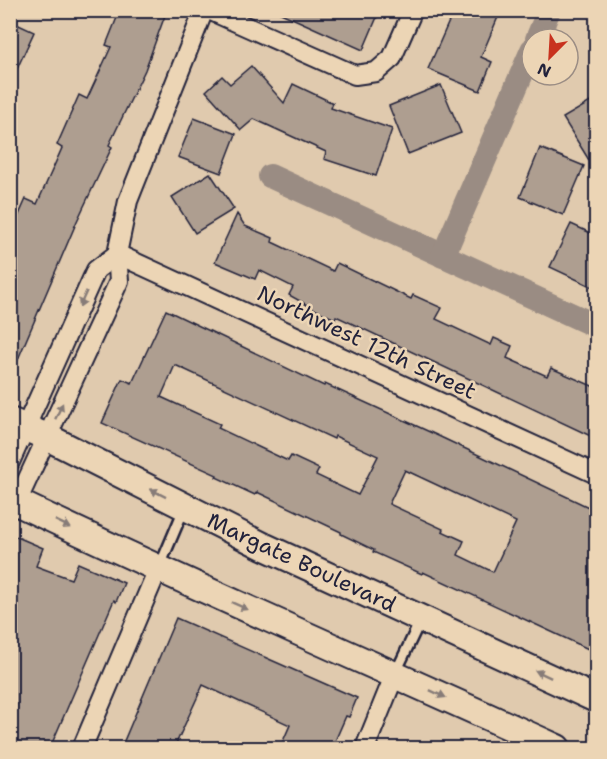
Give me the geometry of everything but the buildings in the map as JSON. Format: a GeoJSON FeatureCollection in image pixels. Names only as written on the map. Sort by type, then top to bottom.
{"type":"FeatureCollection","features":[{"type":"Feature","properties":{"kind":"street"},"geometry":{"type":"LineString","coordinates":[[10,462],[28,428],[119,281],[117,254],[128,201],[204,10]]}},
{"type":"Feature","properties":{"kind":"street"},"geometry":{"type":"LineString","coordinates":[[209,10],[355,75],[376,72],[392,58],[413,10]]}},
{"type":"Feature","properties":{"kind":"street"},"geometry":{"type":"LineString","coordinates":[[117,254],[96,270],[28,428],[14,500],[158,570],[557,748]]}},
{"type":"Feature","properties":{"kind":"street","name":"Northwest 12th Street"},"geometry":{"type":"LineString","coordinates":[[117,254],[597,474]]}},
{"type":"Feature","properties":{"kind":"street","name":"Margate Boulevard"},"geometry":{"type":"LineString","coordinates":[[28,428],[263,546],[597,699]]}},
{"type":"Feature","properties":{"kind":"street"},"geometry":{"type":"LineString","coordinates":[[82,748],[158,570]]}},
{"type":"Feature","properties":{"kind":"street"},"geometry":{"type":"LineString","coordinates":[[364,748],[395,674]]}},
{"type":"Feature","properties":{"kind":"lane"},"geometry":{"type":"LineString","coordinates":[[158,570],[185,507]]}},
{"type":"Feature","properties":{"kind":"lane"},"geometry":{"type":"LineString","coordinates":[[395,674],[421,618]]}},
{"type":"Feature","properties":{"kind":"waterway"},"geometry":{"type":"LineString","coordinates":[[542,27],[549,10]]}},
{"type":"Feature","properties":{"kind":"waterway"},"geometry":{"type":"LineString","coordinates":[[443,256],[520,78]]}},
{"type":"Feature","properties":{"kind":"waterway"},"geometry":{"type":"LineString","coordinates":[[270,176],[596,326]]}}]}
